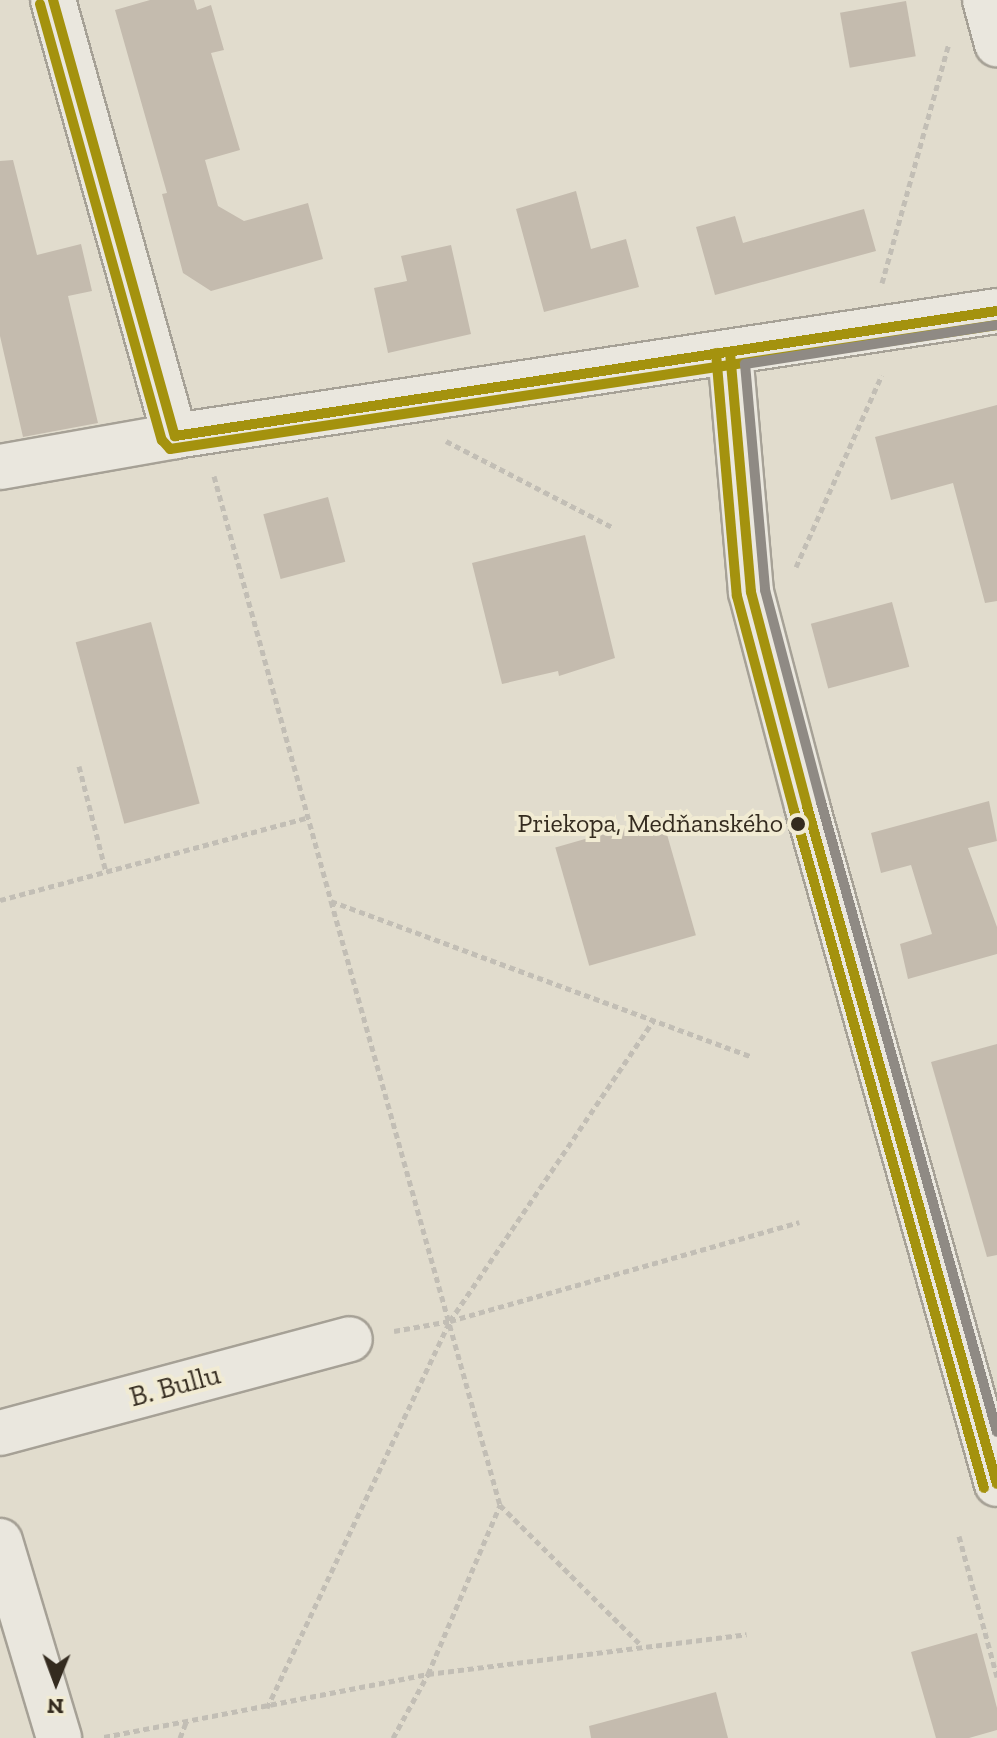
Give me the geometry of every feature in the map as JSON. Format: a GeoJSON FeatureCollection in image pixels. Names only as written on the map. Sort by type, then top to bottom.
{"type":"FeatureCollection","features":[{"type":"Feature","properties":{"kind":"street"},"geometry":{"type":"LineString","coordinates":[[53,0],[175,436]]}},
{"type":"Feature","properties":{"kind":"street"},"geometry":{"type":"LineString","coordinates":[[985,0],[997,44]]}},
{"type":"Feature","properties":{"kind":"street"},"geometry":{"type":"LineString","coordinates":[[0,467],[175,436],[997,311]]}},
{"type":"Feature","properties":{"kind":"street"},"geometry":{"type":"LineString","coordinates":[[730,352],[751,592],[997,1484]]}},
{"type":"Feature","properties":{"kind":"street","name":"B. Bullu"},"geometry":{"type":"LineString","coordinates":[[0,1433],[350,1339]]}},
{"type":"Feature","properties":{"kind":"street"},"geometry":{"type":"LineString","coordinates":[[0,1541],[59,1738]]}},
{"type":"Feature","properties":{"kind":"path"},"geometry":{"type":"LineString","coordinates":[[877,299],[949,41]]}},
{"type":"Feature","properties":{"kind":"path"},"geometry":{"type":"LineString","coordinates":[[792,576],[887,364]]}},
{"type":"Feature","properties":{"kind":"path"},"geometry":{"type":"LineString","coordinates":[[437,436],[612,527]]}},
{"type":"Feature","properties":{"kind":"path"},"geometry":{"type":"LineString","coordinates":[[211,464],[500,1505],[641,1645]]}},
{"type":"Feature","properties":{"kind":"path"},"geometry":{"type":"LineString","coordinates":[[79,766],[106,872]]}},
{"type":"Feature","properties":{"kind":"path"},"geometry":{"type":"LineString","coordinates":[[0,900],[307,818]]}},
{"type":"Feature","properties":{"kind":"path"},"geometry":{"type":"LineString","coordinates":[[331,901],[750,1056]]}},
{"type":"Feature","properties":{"kind":"path"},"geometry":{"type":"LineString","coordinates":[[267,1708],[450,1321],[653,1021]]}},
{"type":"Feature","properties":{"kind":"path"},"geometry":{"type":"LineString","coordinates":[[350,1339],[450,1321],[799,1222]]}},
{"type":"Feature","properties":{"kind":"path"},"geometry":{"type":"LineString","coordinates":[[393,1738],[428,1674],[500,1505]]}},
{"type":"Feature","properties":{"kind":"path"},"geometry":{"type":"LineString","coordinates":[[959,1536],[997,1677]]}},
{"type":"Feature","properties":{"kind":"path"},"geometry":{"type":"LineString","coordinates":[[101,1738],[267,1708],[428,1674],[747,1634]]}},
{"type":"Feature","properties":{"kind":"path"},"geometry":{"type":"LineString","coordinates":[[180,1738],[186,1722]]}},
{"type":"Feature","properties":{"kind":"building"},"geometry":{"type":"Polygon","coordinates":[[[150,0],[194,0],[197,10],[211,5],[224,50],[211,53],[240,150],[205,160],[218,206],[244,221],[308,203],[323,259],[211,291],[183,273],[162,194],[167,193],[115,10],[150,0]]]}},
{"type":"Feature","properties":{"kind":"building"},"geometry":{"type":"Polygon","coordinates":[[[906,1],[916,56],[850,68],[840,13],[906,1]]]}},
{"type":"Feature","properties":{"kind":"building"},"geometry":{"type":"Polygon","coordinates":[[[13,160],[37,255],[81,244],[92,291],[68,296],[98,423],[23,437],[0,336],[0,161],[13,160]]]}},
{"type":"Feature","properties":{"kind":"building"},"geometry":{"type":"Polygon","coordinates":[[[576,191],[591,249],[626,239],[639,287],[544,312],[516,209],[576,191]]]}},
{"type":"Feature","properties":{"kind":"building"},"geometry":{"type":"Polygon","coordinates":[[[864,209],[876,251],[715,295],[696,227],[735,216],[743,243],[864,209]]]}},
{"type":"Feature","properties":{"kind":"building"},"geometry":{"type":"Polygon","coordinates":[[[451,245],[471,334],[388,353],[374,288],[407,281],[401,256],[451,245]]]}},
{"type":"Feature","properties":{"kind":"building"},"geometry":{"type":"Polygon","coordinates":[[[997,405],[997,601],[985,603],[953,483],[891,500],[875,437],[997,405]]]}},
{"type":"Feature","properties":{"kind":"building"},"geometry":{"type":"Polygon","coordinates":[[[328,497],[345,562],[281,579],[263,514],[328,497]]]}},
{"type":"Feature","properties":{"kind":"building"},"geometry":{"type":"Polygon","coordinates":[[[585,535],[615,658],[559,676],[558,671],[502,684],[472,563],[585,535]]]}},
{"type":"Feature","properties":{"kind":"building"},"geometry":{"type":"Polygon","coordinates":[[[892,602],[909,667],[828,688],[811,624],[892,602]]]}},
{"type":"Feature","properties":{"kind":"building"},"geometry":{"type":"Polygon","coordinates":[[[151,622],[200,804],[124,824],[76,642],[151,622]]]}},
{"type":"Feature","properties":{"kind":"building"},"geometry":{"type":"Polygon","coordinates":[[[989,801],[997,841],[968,848],[997,927],[997,954],[908,979],[900,944],[932,934],[911,865],[881,873],[871,833],[989,801]]]}},
{"type":"Feature","properties":{"kind":"building"},"geometry":{"type":"Polygon","coordinates":[[[662,817],[696,935],[589,966],[555,848],[662,817]]]}},
{"type":"Feature","properties":{"kind":"building"},"geometry":{"type":"Polygon","coordinates":[[[997,1044],[997,1255],[987,1257],[931,1062],[997,1044]]]}},
{"type":"Feature","properties":{"kind":"building"},"geometry":{"type":"Polygon","coordinates":[[[977,1633],[997,1708],[997,1730],[969,1738],[936,1738],[911,1652],[977,1633]]]}},
{"type":"Feature","properties":{"kind":"building"},"geometry":{"type":"Polygon","coordinates":[[[716,1692],[728,1738],[591,1738],[589,1726],[716,1692]]]}},
{"type":"Feature","properties":{"kind":"transit line"},"geometry":{"type":"LineString","coordinates":[[53,0],[175,436],[997,311]]}},
{"type":"Feature","properties":{"kind":"transit line"},"geometry":{"type":"LineString","coordinates":[[40,4],[162,440],[170,449],[997,325]]}},
{"type":"Feature","properties":{"kind":"transit line"},"geometry":{"type":"LineString","coordinates":[[997,325],[745,364],[765,590],[997,1432]]}},
{"type":"Feature","properties":{"kind":"transit line"},"geometry":{"type":"LineString","coordinates":[[730,352],[751,592],[807,806],[997,1484]]}},
{"type":"Feature","properties":{"kind":"transit line"},"geometry":{"type":"LineString","coordinates":[[716,353],[737,596],[984,1488]]}},
{"type":"Feature","properties":{"kind":"place","name":"Priekopa, Medňanského"},"geometry":{"type":"Point","coordinates":[798,824]}}]}
